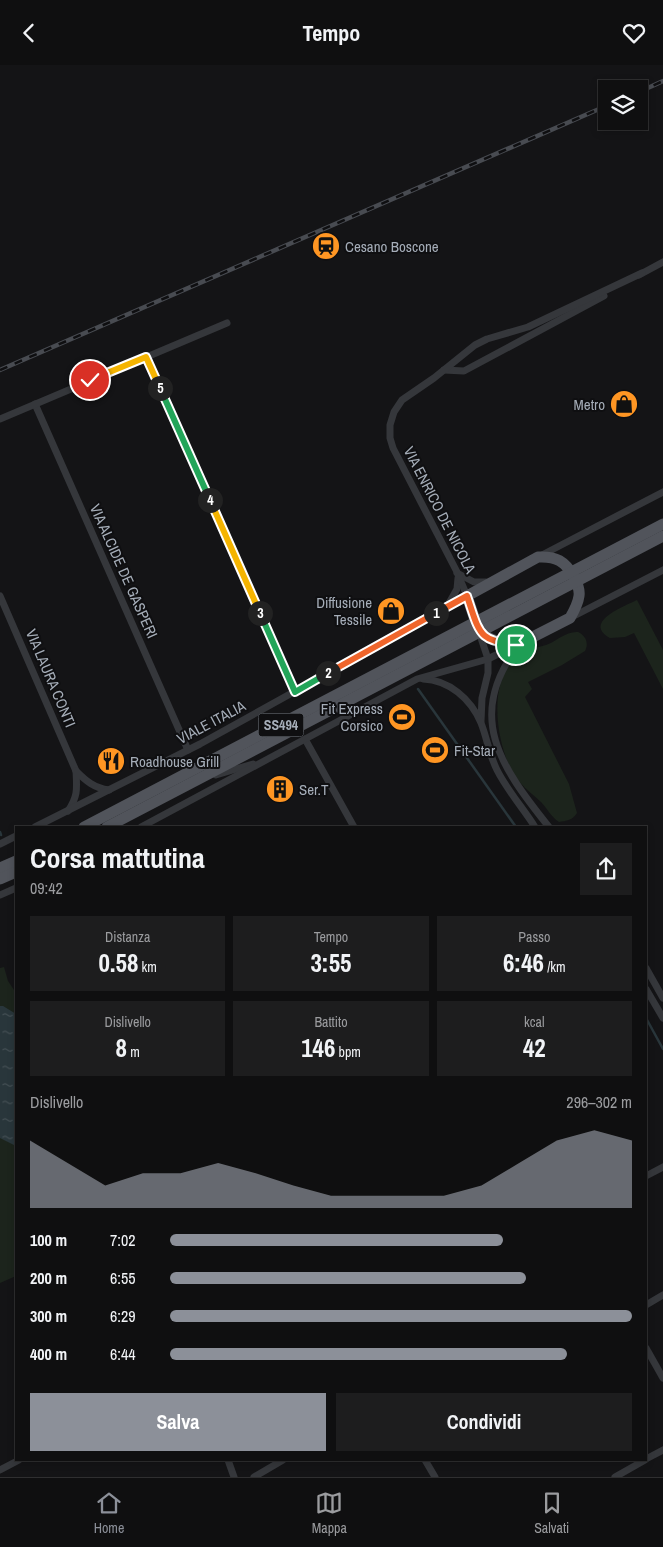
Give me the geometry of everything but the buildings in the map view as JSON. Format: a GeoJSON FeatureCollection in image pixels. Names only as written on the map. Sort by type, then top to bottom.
{"type":"FeatureCollection","features":[{"type":"Feature","properties":{"kind":"main road","name":"SS494"},"geometry":{"type":"LineString","coordinates":[[109,826],[573,577],[663,524]]}},
{"type":"Feature","properties":{"kind":"main road","name":"SS494"},"geometry":{"type":"LineString","coordinates":[[573,577],[663,536]]}},
{"type":"Feature","properties":{"kind":"main road"},"geometry":{"type":"LineString","coordinates":[[538,557],[562,562],[573,577],[579,596],[570,618],[521,643],[494,641],[478,627],[467,596],[538,557]]}},
{"type":"Feature","properties":{"kind":"main road","name":"SS494"},"geometry":{"type":"LineString","coordinates":[[86,826],[478,627]]}},
{"type":"Feature","properties":{"kind":"main road"},"geometry":{"type":"LineString","coordinates":[[0,868],[15,861]]}},
{"type":"Feature","properties":{"kind":"main road"},"geometry":{"type":"LineString","coordinates":[[0,879],[15,872]]}},
{"type":"Feature","properties":{"kind":"street","name":"VIA ENRICO DE NICOLA"},"geometry":{"type":"LineString","coordinates":[[467,596],[393,448],[390,438],[390,425],[394,412],[402,400],[475,345],[487,339],[528,327],[663,262]]}},
{"type":"Feature","properties":{"kind":"street","name":"VIA ENRICO DE NICOLA"},"geometry":{"type":"LineString","coordinates":[[444,370],[464,371],[591,303],[642,273]]}},
{"type":"Feature","properties":{"kind":"street"},"geometry":{"type":"LineString","coordinates":[[0,419],[228,323]]}},
{"type":"Feature","properties":{"kind":"street"},"geometry":{"type":"LineString","coordinates":[[146,357],[295,692]]}},
{"type":"Feature","properties":{"kind":"street","name":"VIA ALCIDE DE GASPERI"},"geometry":{"type":"LineString","coordinates":[[35,404],[188,749]]}},
{"type":"Feature","properties":{"kind":"street"},"geometry":{"type":"LineString","coordinates":[[538,557],[663,491]]}},
{"type":"Feature","properties":{"kind":"street"},"geometry":{"type":"LineString","coordinates":[[570,618],[663,570]]}},
{"type":"Feature","properties":{"kind":"street"},"geometry":{"type":"LineString","coordinates":[[447,607],[457,589],[457,573],[474,582],[495,581]]}},
{"type":"Feature","properties":{"kind":"street","name":"VIA LAURA CONTI"},"geometry":{"type":"LineString","coordinates":[[0,596],[76,771],[78,791],[68,811]]}},
{"type":"Feature","properties":{"kind":"street","name":"VIALE ITALIA"},"geometry":{"type":"LineString","coordinates":[[37,826],[295,692],[467,596]]}},
{"type":"Feature","properties":{"kind":"street"},"geometry":{"type":"LineString","coordinates":[[478,627],[488,659],[488,673],[482,698],[480,722]]}},
{"type":"Feature","properties":{"kind":"street"},"geometry":{"type":"LineString","coordinates":[[143,826],[417,679],[488,659],[521,643]]}},
{"type":"Feature","properties":{"kind":"street"},"geometry":{"type":"LineString","coordinates":[[521,643],[507,661],[498,677],[494,691],[492,712],[494,735],[508,773],[548,826]]}},
{"type":"Feature","properties":{"kind":"street"},"geometry":{"type":"LineString","coordinates":[[417,679],[437,681],[450,687],[467,701],[480,722],[497,770],[510,793],[534,826]]}},
{"type":"Feature","properties":{"kind":"street"},"geometry":{"type":"LineString","coordinates":[[305,739],[353,826]]}},
{"type":"Feature","properties":{"kind":"street"},"geometry":{"type":"LineString","coordinates":[[190,784],[240,767],[263,762]]}},
{"type":"Feature","properties":{"kind":"street","name":"VIA LAURA CONTI"},"geometry":{"type":"LineString","coordinates":[[76,771],[90,785],[109,790]]}},
{"type":"Feature","properties":{"kind":"street"},"geometry":{"type":"LineString","coordinates":[[0,844],[15,836]]}},
{"type":"Feature","properties":{"kind":"street"},"geometry":{"type":"LineString","coordinates":[[0,895],[15,888]]}},
{"type":"Feature","properties":{"kind":"street"},"geometry":{"type":"LineString","coordinates":[[647,970],[663,998]]}},
{"type":"Feature","properties":{"kind":"street"},"geometry":{"type":"LineString","coordinates":[[647,991],[663,1018]]}},
{"type":"Feature","properties":{"kind":"street"},"geometry":{"type":"LineString","coordinates":[[647,1176],[663,1167]]}},
{"type":"Feature","properties":{"kind":"street"},"geometry":{"type":"LineString","coordinates":[[647,1304],[663,1295]]}},
{"type":"Feature","properties":{"kind":"street"},"geometry":{"type":"LineString","coordinates":[[647,1350],[663,1377]]}},
{"type":"Feature","properties":{"kind":"street"},"geometry":{"type":"LineString","coordinates":[[647,1459],[663,1450]]}},
{"type":"Feature","properties":{"kind":"street"},"geometry":{"type":"LineString","coordinates":[[0,1470],[17,1461]]}},
{"type":"Feature","properties":{"kind":"street"},"geometry":{"type":"LineString","coordinates":[[228,1461],[234,1477]]}},
{"type":"Feature","properties":{"kind":"street"},"geometry":{"type":"LineString","coordinates":[[254,1477],[281,1461]]}},
{"type":"Feature","properties":{"kind":"street"},"geometry":{"type":"LineString","coordinates":[[426,1461],[435,1477]]}},
{"type":"Feature","properties":{"kind":"street"},"geometry":{"type":"LineString","coordinates":[[615,1477],[644,1461]]}},
{"type":"Feature","properties":{"kind":"shaded area"},"geometry":{"type":"Polygon","coordinates":[[[637,600],[663,650],[663,689],[634,633],[625,637],[610,638],[603,632],[601,626],[608,615],[637,600]]]}},
{"type":"Feature","properties":{"kind":"shaded area"},"geometry":{"type":"Polygon","coordinates":[[[578,632],[586,640],[585,651],[528,682],[532,689],[525,697],[569,784],[577,813],[567,821],[559,822],[521,784],[512,771],[506,758],[499,728],[498,695],[508,667],[518,656],[528,650],[578,632]]]}},
{"type":"Feature","properties":{"kind":"shaded area"},"geometry":{"type":"Polygon","coordinates":[[[4,967],[8,981],[15,992],[15,1276],[0,1283],[0,968],[4,967]]]}},
{"type":"Feature","properties":{"kind":"water"},"geometry":{"type":"Polygon","coordinates":[[[0,1006],[3,1006],[15,1013],[15,1146],[0,1138],[0,1006]]]}},
{"type":"Feature","properties":{"kind":"waterway"},"geometry":{"type":"LineString","coordinates":[[418,689],[515,826]]}},
{"type":"Feature","properties":{"kind":"waterway"},"geometry":{"type":"LineString","coordinates":[[647,1020],[663,1049]]}},
{"type":"Feature","properties":{"kind":"railway"},"geometry":{"type":"LineString","coordinates":[[648,88],[663,81]]}},
{"type":"Feature","properties":{"kind":"railway"},"geometry":{"type":"LineString","coordinates":[[0,370],[598,109]]}},
{"type":"Feature","properties":{"kind":"place","name":"Cesano Boscone"},"geometry":{"type":"Point","coordinates":[326,246]}},
{"type":"Feature","properties":{"kind":"place","name":"Metro"},"geometry":{"type":"Point","coordinates":[624,404]}},
{"type":"Feature","properties":{"kind":"place","name":"Diffusione Tessile"},"geometry":{"type":"Point","coordinates":[391,611]}},
{"type":"Feature","properties":{"kind":"place","name":"Fit Express Corsico"},"geometry":{"type":"Point","coordinates":[402,717]}},
{"type":"Feature","properties":{"kind":"place","name":"Fit-Star"},"geometry":{"type":"Point","coordinates":[435,750]}},
{"type":"Feature","properties":{"kind":"place","name":"Roadhouse Grill"},"geometry":{"type":"Point","coordinates":[111,761]}},
{"type":"Feature","properties":{"kind":"place","name":"Ser.T"},"geometry":{"type":"Point","coordinates":[280,789]}},
{"type":"Feature","properties":{"kind":"route"},"geometry":{"type":"LineString","coordinates":[[90,380],[146,357],[295,692],[467,596],[479,631],[494,641],[521,643],[516,645]]}}]}
